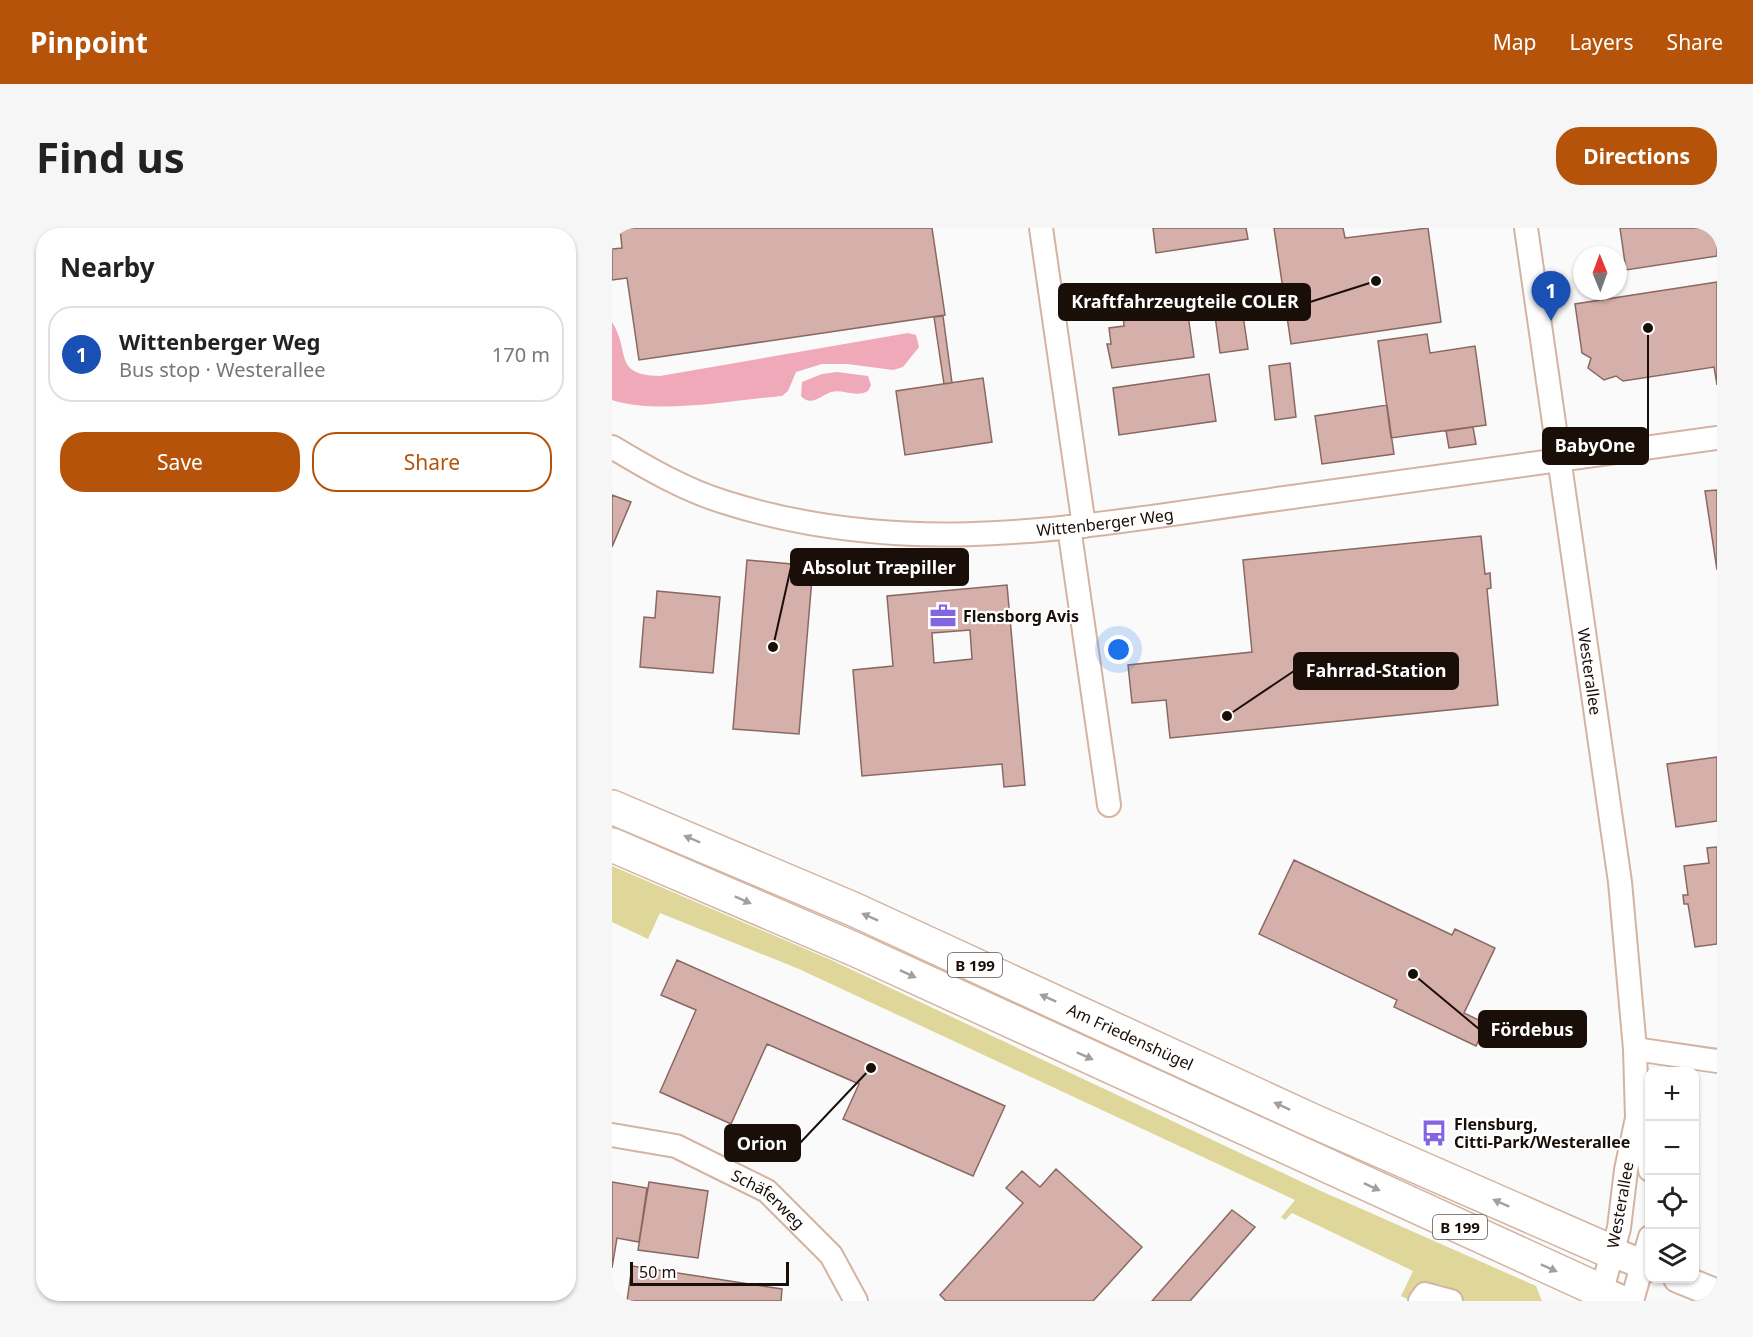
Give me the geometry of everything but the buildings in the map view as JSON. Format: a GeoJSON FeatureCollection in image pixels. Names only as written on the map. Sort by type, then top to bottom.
{"type":"FeatureCollection","features":[{"type":"Feature","properties":{"kind":"highway","name":"Am Friedenshügel"},"geometry":{"type":"LineString","coordinates":[[612,807],[853,909],[1319,1124],[1612,1252]]}},
{"type":"Feature","properties":{"kind":"highway","name":"B 199"},"geometry":{"type":"LineString","coordinates":[[612,845],[854,950],[1608,1298]]}},
{"type":"Feature","properties":{"kind":"main road","name":"Am Friedenshügel"},"geometry":{"type":"LineString","coordinates":[[1612,1252],[1645,1265]]}},
{"type":"Feature","properties":{"kind":"main road"},"geometry":{"type":"LineString","coordinates":[[1690,1283],[1717,1294]]}},
{"type":"Feature","properties":{"kind":"street"},"geometry":{"type":"LineString","coordinates":[[1041,228],[1109,805]]}},
{"type":"Feature","properties":{"kind":"street","name":"Westerallee"},"geometry":{"type":"LineString","coordinates":[[1526,228],[1557,459],[1620,882],[1635,1049],[1637,1118],[1626,1170],[1619,1228],[1612,1252],[1608,1298]]}},
{"type":"Feature","properties":{"kind":"street","name":"Wittenberger Weg"},"geometry":{"type":"LineString","coordinates":[[612,447],[649,469],[721,502],[799,523],[880,534],[947,537],[1077,526],[1717,438]]}},
{"type":"Feature","properties":{"kind":"street"},"geometry":{"type":"LineString","coordinates":[[1635,1049],[1717,1061]]}},
{"type":"Feature","properties":{"kind":"street","name":"Westerallee"},"geometry":{"type":"LineString","coordinates":[[1637,1118],[1645,1145]]}},
{"type":"Feature","properties":{"kind":"street","name":"Schäferweg"},"geometry":{"type":"LineString","coordinates":[[612,1135],[676,1146],[767,1191],[831,1255],[856,1301]]}},
{"type":"Feature","properties":{"kind":"street","name":"Westerallee"},"geometry":{"type":"LineString","coordinates":[[1632,1301],[1645,1271]]}},
{"type":"Feature","properties":{"kind":"street"},"geometry":{"type":"LineString","coordinates":[[1420,1301],[1425,1294],[1432,1293],[1451,1301]]}},
{"type":"Feature","properties":{"kind":"shaded area"},"geometry":{"type":"Polygon","coordinates":[[[612,322],[618,333],[625,360],[635,371],[645,375],[660,376],[908,333],[916,335],[919,347],[903,367],[893,370],[847,364],[822,364],[796,372],[788,391],[782,396],[696,405],[651,406],[612,400],[612,322]]]}},
{"type":"Feature","properties":{"kind":"shaded area"},"geometry":{"type":"Polygon","coordinates":[[[837,372],[868,376],[871,385],[868,391],[859,394],[831,392],[812,401],[801,396],[802,382],[822,374],[837,372]]]}},
{"type":"Feature","properties":{"kind":"shaded area"},"geometry":{"type":"Polygon","coordinates":[[[612,866],[829,959],[1321,1191],[1536,1286],[1542,1301],[1464,1301],[1449,1288],[1437,1284],[1425,1288],[1411,1301],[1401,1296],[1413,1271],[1292,1213],[1285,1220],[1281,1217],[1295,1200],[799,969],[660,913],[648,939],[612,922],[612,866]]]}},
{"type":"Feature","properties":{"kind":"place","name":"Kraftfahrzeugteile COLER"},"geometry":{"type":"Point","coordinates":[1376,281]}},
{"type":"Feature","properties":{"kind":"place","name":"Wittenberger Weg"},"geometry":{"type":"Point","coordinates":[1551,321]}},
{"type":"Feature","properties":{"kind":"place","name":"BabyOne"},"geometry":{"type":"Point","coordinates":[1648,328]}},
{"type":"Feature","properties":{"kind":"place","name":"Flensborg Avis"},"geometry":{"type":"Point","coordinates":[943,616]}},
{"type":"Feature","properties":{"kind":"place","name":"Absolut Træpiller"},"geometry":{"type":"Point","coordinates":[773,647]}},
{"type":"Feature","properties":{"kind":"place","name":"Fahrrad-Station"},"geometry":{"type":"Point","coordinates":[1227,716]}},
{"type":"Feature","properties":{"kind":"place","name":"Fördebus"},"geometry":{"type":"Point","coordinates":[1413,974]}},
{"type":"Feature","properties":{"kind":"place","name":"Orion"},"geometry":{"type":"Point","coordinates":[871,1068]}},
{"type":"Feature","properties":{"kind":"place","name":"Flensburg, Citti-Park/Westerallee"},"geometry":{"type":"Point","coordinates":[1434,1133]}}]}
